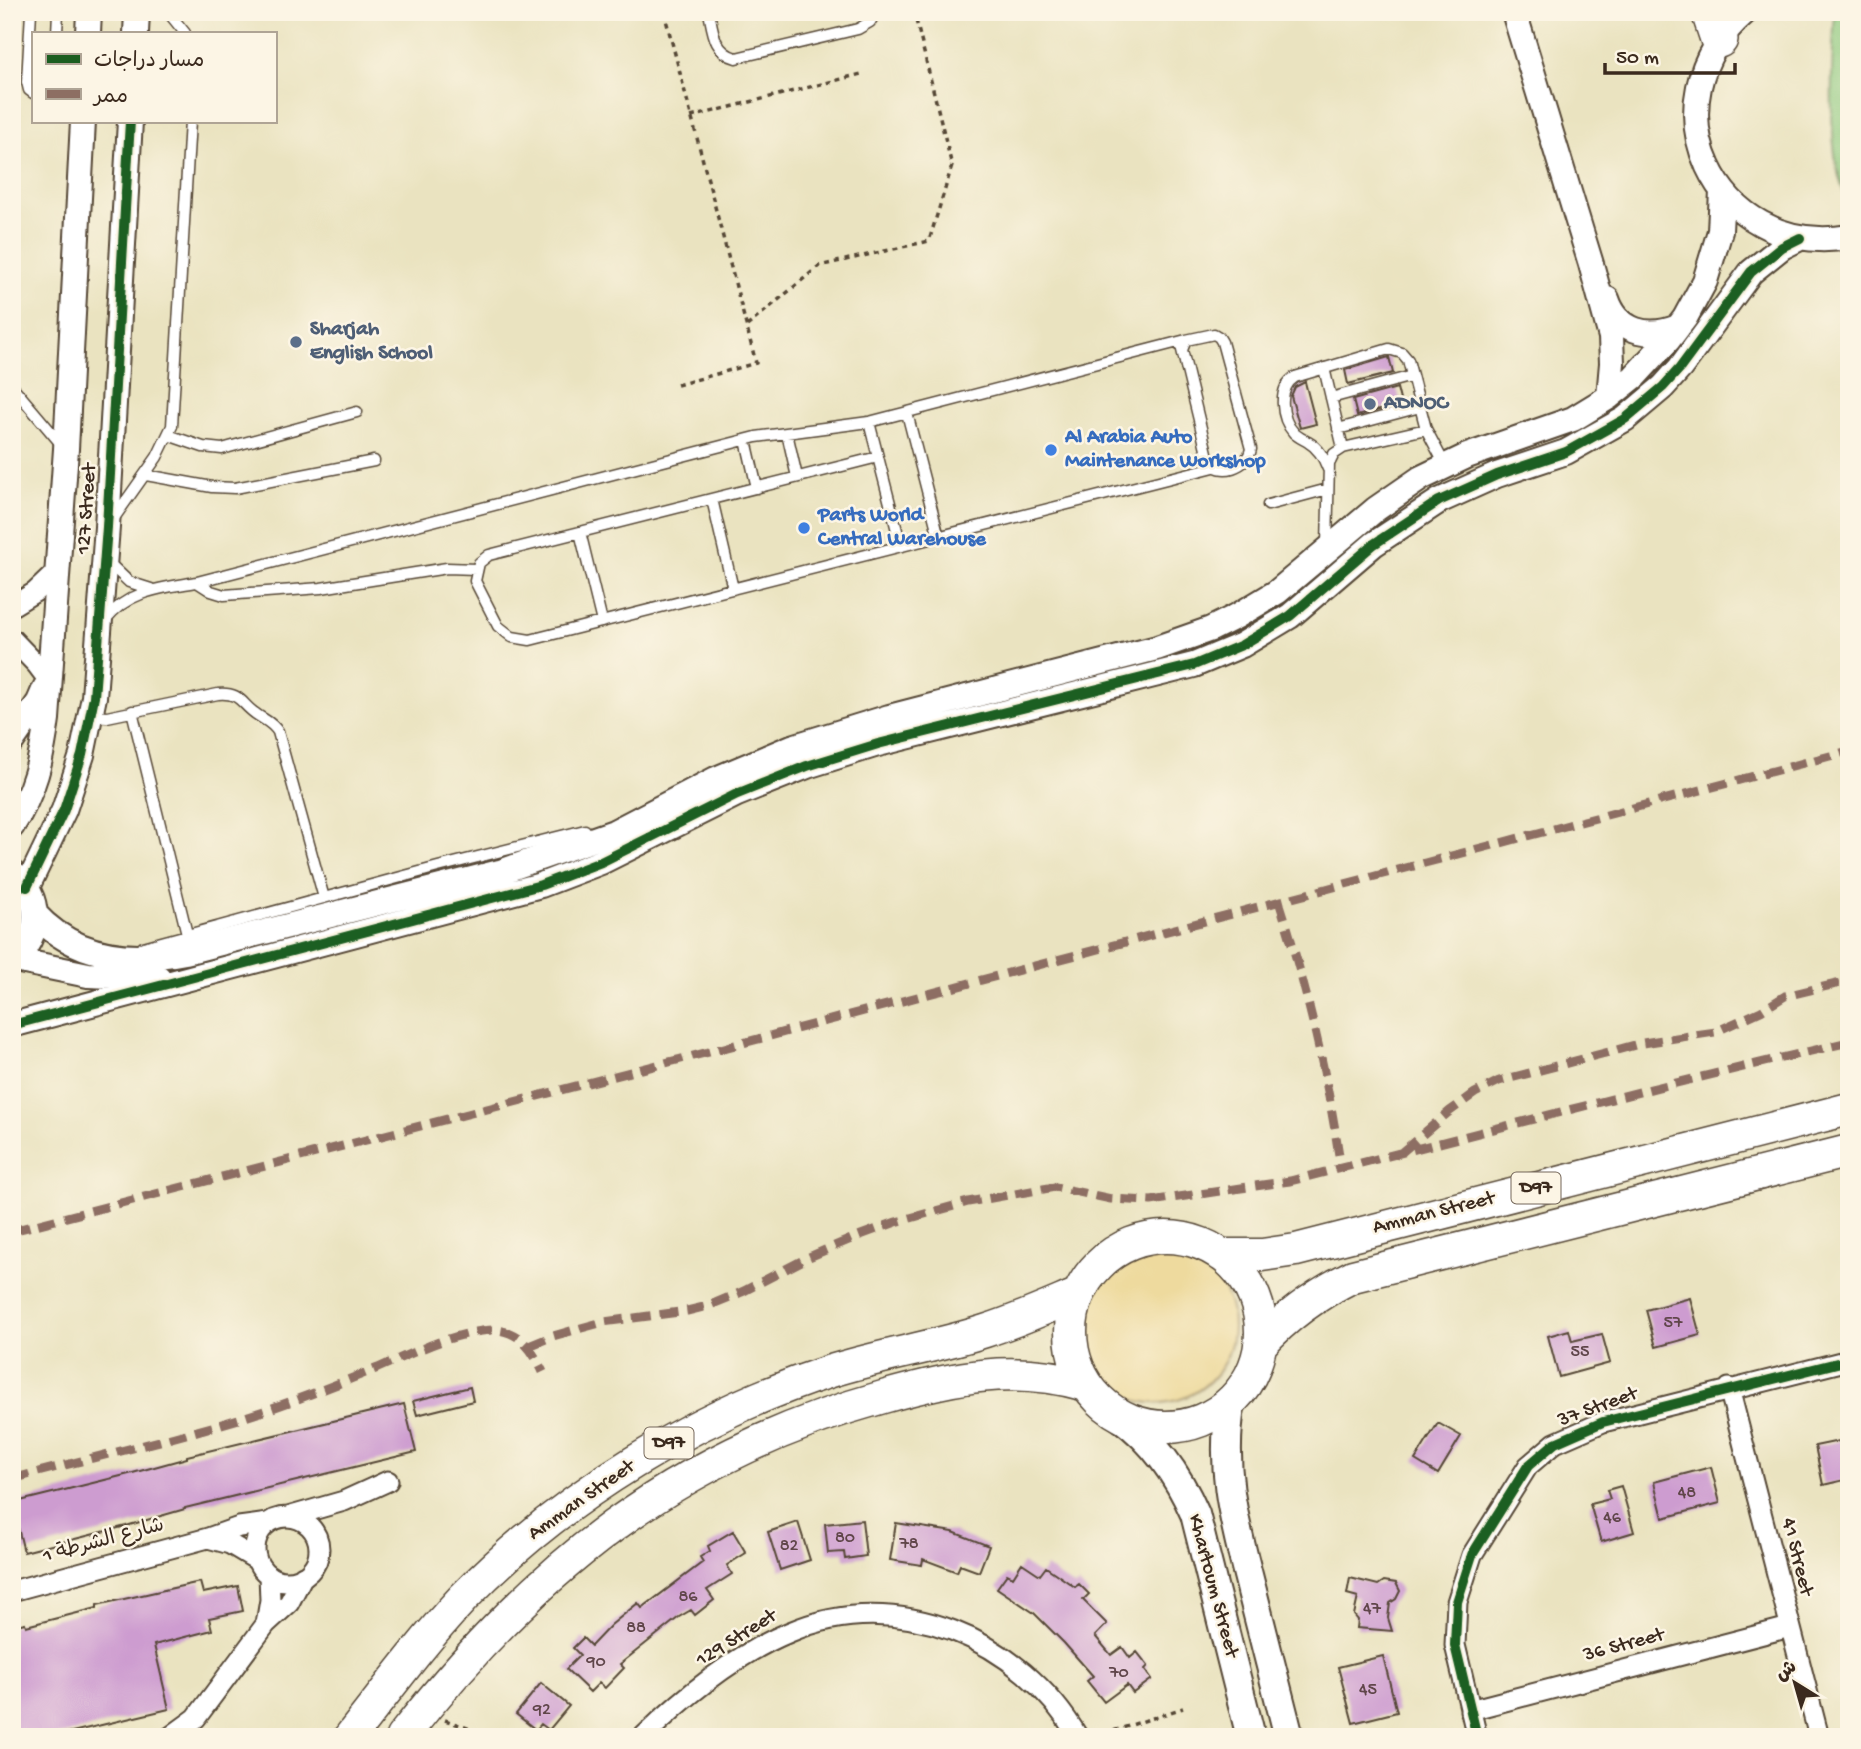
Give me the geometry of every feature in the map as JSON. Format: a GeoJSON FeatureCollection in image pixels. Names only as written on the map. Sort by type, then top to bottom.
{"type":"FeatureCollection","features":[{"type":"Feature","properties":{"kind":"main road","name":"Amman Street"},"geometry":{"type":"LineString","coordinates":[[1221,1255],[1262,1255],[1296,1250],[1849,1109]]}},
{"type":"Feature","properties":{"kind":"main road","name":"Amman Street"},"geometry":{"type":"LineString","coordinates":[[1260,1345],[1277,1325],[1297,1309],[1353,1276],[1849,1151]]}},
{"type":"Feature","properties":{"kind":"main road"},"geometry":{"type":"LineString","coordinates":[[1153,1238],[1177,1238],[1200,1244],[1221,1255],[1248,1285],[1260,1324],[1260,1345],[1255,1366],[1245,1385],[1231,1401],[1212,1415],[1178,1426],[1143,1425],[1121,1417],[1101,1403],[1086,1385],[1076,1363],[1071,1340],[1072,1316],[1079,1294],[1091,1273],[1109,1257],[1129,1245],[1153,1238]]}},
{"type":"Feature","properties":{"kind":"main road","name":"Amman Street"},"geometry":{"type":"LineString","coordinates":[[350,1737],[436,1628],[495,1567],[559,1514],[630,1466],[707,1423],[789,1386],[832,1371],[985,1331],[1079,1294]]}},
{"type":"Feature","properties":{"kind":"main road","name":"Amman Street"},"geometry":{"type":"LineString","coordinates":[[412,1725],[491,1633],[588,1544],[659,1493],[737,1451],[790,1428],[855,1405],[961,1378],[987,1374],[1037,1374],[1086,1385]]}},
{"type":"Feature","properties":{"kind":"main road","name":"Khartoum Street"},"geometry":{"type":"LineString","coordinates":[[1231,1401],[1226,1429],[1229,1500],[1289,1737]]}},
{"type":"Feature","properties":{"kind":"main road","name":"Khartoum Street"},"geometry":{"type":"LineString","coordinates":[[1121,1417],[1165,1459],[1195,1514],[1251,1737]]}},
{"type":"Feature","properties":{"kind":"street"},"geometry":{"type":"LineString","coordinates":[[88,32],[89,12]]}},
{"type":"Feature","properties":{"kind":"street"},"geometry":{"type":"LineString","coordinates":[[136,32],[137,12]]}},
{"type":"Feature","properties":{"kind":"street"},"geometry":{"type":"LineString","coordinates":[[1514,12],[1611,338],[1609,397]]}},
{"type":"Feature","properties":{"kind":"street"},"geometry":{"type":"LineString","coordinates":[[1745,12],[1715,26],[1702,71],[1695,106],[1704,159],[1722,191],[1741,210],[1763,225],[1800,238],[1815,240],[1849,237]]}},
{"type":"Feature","properties":{"kind":"street","name":"127 Street"},"geometry":{"type":"LineString","coordinates":[[12,826],[22,812],[35,783],[43,752],[58,570],[83,122]]}},
{"type":"Feature","properties":{"kind":"street","name":"127 Street"},"geometry":{"type":"LineString","coordinates":[[20,880],[64,810],[82,755],[90,716],[107,527],[131,122]]}},
{"type":"Feature","properties":{"kind":"street"},"geometry":{"type":"LineString","coordinates":[[35,914],[53,932],[75,945],[119,956],[152,957],[185,952],[454,885],[564,851],[637,820],[753,762],[840,730],[1157,648],[1211,629],[1277,592],[1387,501],[1446,465],[1489,447],[1573,419],[1609,397],[1652,359],[1678,327],[1698,295],[1714,258],[1720,231],[1722,191]]}},
{"type":"Feature","properties":{"kind":"street"},"geometry":{"type":"LineString","coordinates":[[12,1025],[541,885],[601,862],[737,794],[842,754],[1194,665],[1218,656],[1290,616],[1374,544],[1428,508],[1468,487],[1566,452],[1625,419],[1681,368],[1751,272],[1782,247],[1800,238]]}},
{"type":"Feature","properties":{"kind":"street"},"geometry":{"type":"LineString","coordinates":[[1591,264],[1601,281],[1611,309],[1622,323],[1639,332],[1650,333],[1678,327]]}},
{"type":"Feature","properties":{"kind":"street"},"geometry":{"type":"LineString","coordinates":[[12,606],[35,592],[58,570]]}},
{"type":"Feature","properties":{"kind":"street"},"geometry":{"type":"LineString","coordinates":[[12,639],[48,681],[39,702],[12,741]]}},
{"type":"Feature","properties":{"kind":"street"},"geometry":{"type":"LineString","coordinates":[[14,960],[26,949],[33,935],[35,914],[34,903],[20,880]]}},
{"type":"Feature","properties":{"kind":"street"},"geometry":{"type":"LineString","coordinates":[[14,960],[63,972],[113,978],[202,974]]}},
{"type":"Feature","properties":{"kind":"street","name":"37 Street"},"geometry":{"type":"LineString","coordinates":[[1477,1737],[1455,1645],[1454,1623],[1460,1586],[1480,1540],[1528,1466],[1555,1443],[1603,1422],[1729,1388],[1849,1360]]}},
{"type":"Feature","properties":{"kind":"street","name":"41 Street"},"geometry":{"type":"LineString","coordinates":[[1729,1388],[1819,1737]]}},
{"type":"Feature","properties":{"kind":"street"},"geometry":{"type":"LineString","coordinates":[[266,1624],[270,1600],[255,1543],[268,1523],[344,1501],[388,1481]]}},
{"type":"Feature","properties":{"kind":"street"},"geometry":{"type":"LineString","coordinates":[[316,1536],[344,1501]]}},
{"type":"Feature","properties":{"kind":"street"},"geometry":{"type":"LineString","coordinates":[[170,1737],[196,1717],[266,1624],[289,1603],[303,1576],[316,1563],[316,1536],[305,1522],[288,1517]]}},
{"type":"Feature","properties":{"kind":"street","name":"شارع الشرطة 1"},"geometry":{"type":"LineString","coordinates":[[12,1591],[208,1538],[239,1527],[268,1523]]}},
{"type":"Feature","properties":{"kind":"street"},"geometry":{"type":"LineString","coordinates":[[208,1538],[230,1544],[286,1581],[303,1576]]}},
{"type":"Feature","properties":{"kind":"street","name":"129 Street"},"geometry":{"type":"LineString","coordinates":[[643,1737],[704,1686],[770,1640],[813,1623],[882,1614],[934,1623],[986,1645],[1043,1689],[1057,1704],[1078,1737]]}},
{"type":"Feature","properties":{"kind":"street","name":"36 Street"},"geometry":{"type":"LineString","coordinates":[[1470,1710],[1790,1627]]}},
{"type":"Feature","properties":{"kind":"lane"},"geometry":{"type":"LineString","coordinates":[[31,12],[27,82],[32,92]]}},
{"type":"Feature","properties":{"kind":"lane"},"geometry":{"type":"LineString","coordinates":[[57,32],[58,12]]}},
{"type":"Feature","properties":{"kind":"lane"},"geometry":{"type":"LineString","coordinates":[[168,12],[184,32]]}},
{"type":"Feature","properties":{"kind":"lane"},"geometry":{"type":"LineString","coordinates":[[709,12],[719,48],[723,53],[736,58],[858,29],[870,22],[876,12]]}},
{"type":"Feature","properties":{"kind":"lane"},"geometry":{"type":"LineString","coordinates":[[107,527],[146,475],[172,426],[190,122]]}},
{"type":"Feature","properties":{"kind":"lane"},"geometry":{"type":"LineString","coordinates":[[99,629],[117,606],[152,589],[197,582],[746,440],[869,422],[1214,334],[1221,339],[1251,449],[1249,458],[1243,464],[1223,469],[1214,467],[530,640],[512,637],[498,626],[475,581],[476,569],[483,558],[489,555],[878,457]]}},
{"type":"Feature","properties":{"kind":"lane"},"geometry":{"type":"LineString","coordinates":[[1186,340],[1182,346],[1182,354],[1209,461],[1214,467]]}},
{"type":"Feature","properties":{"kind":"lane"},"geometry":{"type":"LineString","coordinates":[[1328,469],[1316,447],[1290,429],[1282,399],[1284,388],[1290,380],[1389,349],[1398,351],[1408,360],[1426,429],[1446,465]]}},
{"type":"Feature","properties":{"kind":"lane"},"geometry":{"type":"LineString","coordinates":[[1324,368],[1343,448]]}},
{"type":"Feature","properties":{"kind":"lane"},"geometry":{"type":"LineString","coordinates":[[1331,398],[1412,376]]}},
{"type":"Feature","properties":{"kind":"lane"},"geometry":{"type":"LineString","coordinates":[[12,386],[65,449]]}},
{"type":"Feature","properties":{"kind":"lane"},"geometry":{"type":"LineString","coordinates":[[1338,429],[1380,414],[1420,407]]}},
{"type":"Feature","properties":{"kind":"lane"},"geometry":{"type":"LineString","coordinates":[[168,435],[203,447],[222,449],[357,412]]}},
{"type":"Feature","properties":{"kind":"lane"},"geometry":{"type":"LineString","coordinates":[[907,413],[939,537]]}},
{"type":"Feature","properties":{"kind":"lane"},"geometry":{"type":"LineString","coordinates":[[869,422],[901,546]]}},
{"type":"Feature","properties":{"kind":"lane"},"geometry":{"type":"LineString","coordinates":[[1327,551],[1328,469],[1334,454],[1343,448],[1426,429]]}},
{"type":"Feature","properties":{"kind":"lane"},"geometry":{"type":"LineString","coordinates":[[787,433],[797,477]]}},
{"type":"Feature","properties":{"kind":"lane"},"geometry":{"type":"LineString","coordinates":[[746,440],[757,488]]}},
{"type":"Feature","properties":{"kind":"lane"},"geometry":{"type":"LineString","coordinates":[[146,475],[201,486],[235,488],[374,461]]}},
{"type":"Feature","properties":{"kind":"lane"},"geometry":{"type":"LineString","coordinates":[[1268,505],[1328,489]]}},
{"type":"Feature","properties":{"kind":"lane"},"geometry":{"type":"LineString","coordinates":[[712,499],[733,589]]}},
{"type":"Feature","properties":{"kind":"lane"},"geometry":{"type":"LineString","coordinates":[[580,532],[602,622]]}},
{"type":"Feature","properties":{"kind":"lane"},"geometry":{"type":"LineString","coordinates":[[105,556],[119,575],[140,587],[152,589]]}},
{"type":"Feature","properties":{"kind":"lane"},"geometry":{"type":"LineString","coordinates":[[197,582],[224,595],[321,588],[447,568],[476,569]]}},
{"type":"Feature","properties":{"kind":"lane"},"geometry":{"type":"LineString","coordinates":[[90,716],[107,717],[225,693],[239,698],[256,715],[269,722],[279,737],[324,898]]}},
{"type":"Feature","properties":{"kind":"lane"},"geometry":{"type":"LineString","coordinates":[[132,711],[187,934]]}},
{"type":"Feature","properties":{"kind":"lane"},"geometry":{"type":"LineString","coordinates":[[119,956],[187,934],[324,898],[567,835],[637,820]]}},
{"type":"Feature","properties":{"kind":"path"},"geometry":{"type":"LineString","coordinates":[[664,12],[756,363],[677,385]]}},
{"type":"Feature","properties":{"kind":"path"},"geometry":{"type":"LineString","coordinates":[[746,326],[819,266],[929,241],[952,166],[914,12]]}},
{"type":"Feature","properties":{"kind":"path"},"geometry":{"type":"LineString","coordinates":[[691,117],[865,73]]}},
{"type":"Feature","properties":{"kind":"path"},"geometry":{"type":"LineString","coordinates":[[1095,1737],[1183,1708]]}},
{"type":"Feature","properties":{"kind":"path"},"geometry":{"type":"LineString","coordinates":[[412,1725],[472,1728],[493,1737]]}},
{"type":"Feature","properties":{"kind":"green space"},"geometry":{"type":"Polygon","coordinates":[[[1835,12],[1849,12],[1849,202],[1841,185],[1833,137],[1835,12]]]}},
{"type":"Feature","properties":{"kind":"sand"},"geometry":{"type":"Polygon","coordinates":[[[1156,1249],[1186,1255],[1211,1271],[1227,1296],[1233,1326],[1227,1356],[1211,1381],[1186,1397],[1156,1403],[1126,1397],[1101,1381],[1085,1356],[1079,1326],[1085,1296],[1101,1271],[1126,1255],[1156,1249]]]}},
{"type":"Feature","properties":{"kind":"building"},"geometry":{"type":"Polygon","coordinates":[[[1389,357],[1393,373],[1348,384],[1345,370],[1389,357]]]}},
{"type":"Feature","properties":{"kind":"building"},"geometry":{"type":"Polygon","coordinates":[[[1305,382],[1316,424],[1300,428],[1291,396],[1295,387],[1305,382]]]}},
{"type":"Feature","properties":{"kind":"building"},"geometry":{"type":"Polygon","coordinates":[[[1397,388],[1401,404],[1357,416],[1353,400],[1397,388]]]}},
{"type":"Feature","properties":{"kind":"building"},"geometry":{"type":"Polygon","coordinates":[[[1690,1298],[1700,1335],[1656,1347],[1646,1310],[1690,1298]]]}},
{"type":"Feature","properties":{"kind":"building"},"geometry":{"type":"Polygon","coordinates":[[[1569,1330],[1572,1341],[1602,1334],[1610,1363],[1559,1377],[1548,1336],[1569,1330]]]}},
{"type":"Feature","properties":{"kind":"building"},"geometry":{"type":"Polygon","coordinates":[[[470,1387],[473,1401],[417,1415],[413,1401],[470,1387]]]}},
{"type":"Feature","properties":{"kind":"building"},"geometry":{"type":"Polygon","coordinates":[[[404,1404],[416,1452],[185,1508],[24,1552],[12,1503],[129,1474],[187,1456],[404,1404]]]}},
{"type":"Feature","properties":{"kind":"building"},"geometry":{"type":"Polygon","coordinates":[[[1438,1423],[1461,1436],[1438,1474],[1415,1460],[1438,1423]]]}},
{"type":"Feature","properties":{"kind":"building"},"geometry":{"type":"Polygon","coordinates":[[[1849,1439],[1849,1479],[1823,1485],[1815,1446],[1849,1439]]]}},
{"type":"Feature","properties":{"kind":"building"},"geometry":{"type":"Polygon","coordinates":[[[1711,1467],[1720,1503],[1663,1518],[1654,1482],[1711,1467]]]}},
{"type":"Feature","properties":{"kind":"building"},"geometry":{"type":"Polygon","coordinates":[[[1621,1486],[1634,1532],[1601,1542],[1590,1504],[1610,1499],[1607,1490],[1621,1486]]]}},
{"type":"Feature","properties":{"kind":"building"},"geometry":{"type":"Polygon","coordinates":[[[862,1520],[866,1556],[845,1559],[844,1552],[828,1553],[825,1524],[862,1520]]]}},
{"type":"Feature","properties":{"kind":"building"},"geometry":{"type":"Polygon","coordinates":[[[798,1522],[810,1560],[780,1570],[768,1532],[798,1522]]]}},
{"type":"Feature","properties":{"kind":"building"},"geometry":{"type":"Polygon","coordinates":[[[896,1523],[953,1532],[989,1546],[979,1572],[960,1565],[957,1572],[923,1559],[922,1565],[890,1560],[896,1523]]]}},
{"type":"Feature","properties":{"kind":"building"},"geometry":{"type":"Polygon","coordinates":[[[733,1531],[746,1553],[727,1565],[732,1574],[707,1590],[714,1600],[695,1615],[691,1610],[679,1617],[620,1664],[624,1668],[605,1688],[599,1683],[590,1692],[566,1669],[580,1655],[573,1648],[583,1638],[591,1646],[638,1603],[642,1608],[703,1562],[700,1557],[710,1551],[708,1546],[733,1531]]]}},
{"type":"Feature","properties":{"kind":"building"},"geometry":{"type":"Polygon","coordinates":[[[1022,1563],[1040,1575],[1046,1567],[1075,1587],[1079,1584],[1089,1594],[1083,1600],[1107,1624],[1095,1636],[1111,1655],[1122,1647],[1130,1658],[1137,1652],[1148,1666],[1145,1669],[1152,1679],[1133,1693],[1127,1685],[1104,1702],[1087,1681],[1093,1676],[1064,1643],[1034,1613],[997,1588],[1007,1574],[1013,1577],[1022,1563]]]}},
{"type":"Feature","properties":{"kind":"building"},"geometry":{"type":"Polygon","coordinates":[[[1350,1578],[1378,1585],[1384,1581],[1396,1583],[1400,1591],[1390,1603],[1388,1618],[1392,1631],[1357,1628],[1358,1620],[1354,1615],[1358,1597],[1347,1594],[1350,1578]]]}},
{"type":"Feature","properties":{"kind":"building"},"geometry":{"type":"Polygon","coordinates":[[[200,1582],[203,1593],[238,1586],[243,1611],[209,1618],[212,1630],[154,1645],[169,1709],[51,1737],[12,1737],[12,1626],[25,1623],[26,1626],[97,1608],[97,1605],[200,1582]]]}},
{"type":"Feature","properties":{"kind":"building"},"geometry":{"type":"Polygon","coordinates":[[[1383,1656],[1397,1712],[1353,1723],[1338,1667],[1383,1656]]]}},
{"type":"Feature","properties":{"kind":"building"},"geometry":{"type":"Polygon","coordinates":[[[541,1683],[569,1706],[549,1730],[541,1724],[536,1730],[516,1714],[541,1683]]]}},
{"type":"Feature","properties":{"kind":"marked path"},"geometry":{"type":"LineString","coordinates":[[12,1231],[724,1048],[1849,751]]}},
{"type":"Feature","properties":{"kind":"marked path"},"geometry":{"type":"LineString","coordinates":[[1279,901],[1316,1034],[1341,1169]]}},
{"type":"Feature","properties":{"kind":"marked path"},"geometry":{"type":"LineString","coordinates":[[1402,1152],[1450,1111],[1475,1093],[1499,1081],[1643,1043],[1715,1032],[1761,1011],[1785,996],[1849,981]]}},
{"type":"Feature","properties":{"kind":"marked path"},"geometry":{"type":"LineString","coordinates":[[529,1346],[553,1336],[603,1322],[708,1306],[858,1236],[896,1222],[968,1202],[1055,1187],[1111,1199],[1151,1201],[1290,1181],[1659,1087],[1849,1042]]}},
{"type":"Feature","properties":{"kind":"marked path"},"geometry":{"type":"LineString","coordinates":[[12,1479],[233,1421],[307,1396],[465,1334],[494,1330],[511,1334],[530,1349],[543,1372]]}},
{"type":"Feature","properties":{"kind":"cycle path"},"geometry":{"type":"LineString","coordinates":[[27,887],[64,810],[82,755],[94,697],[107,527],[130,122]]}},
{"type":"Feature","properties":{"kind":"cycle path"},"geometry":{"type":"LineString","coordinates":[[12,1025],[541,885],[601,862],[737,794],[807,766],[878,744],[1194,665],[1242,645],[1290,616],[1374,544],[1439,501],[1497,475],[1566,452],[1625,419],[1663,387],[1680,368],[1751,272],[1782,247],[1800,238]]}},
{"type":"Feature","properties":{"kind":"cycle path"},"geometry":{"type":"LineString","coordinates":[[1477,1737],[1455,1645],[1457,1602],[1472,1555],[1528,1466],[1555,1443],[1603,1422],[1849,1360]]}},
{"type":"Feature","properties":{"kind":"place","name":"Sharjah English School"},"geometry":{"type":"Point","coordinates":[296,342]}},
{"type":"Feature","properties":{"kind":"place","name":"ADNOC"},"geometry":{"type":"Point","coordinates":[1370,404]}},
{"type":"Feature","properties":{"kind":"place","name":"Al Arabia Auto Maintenance Workshop"},"geometry":{"type":"Point","coordinates":[1051,450]}},
{"type":"Feature","properties":{"kind":"place","name":"Parts World Central Warehouse"},"geometry":{"type":"Point","coordinates":[804,528]}}]}
